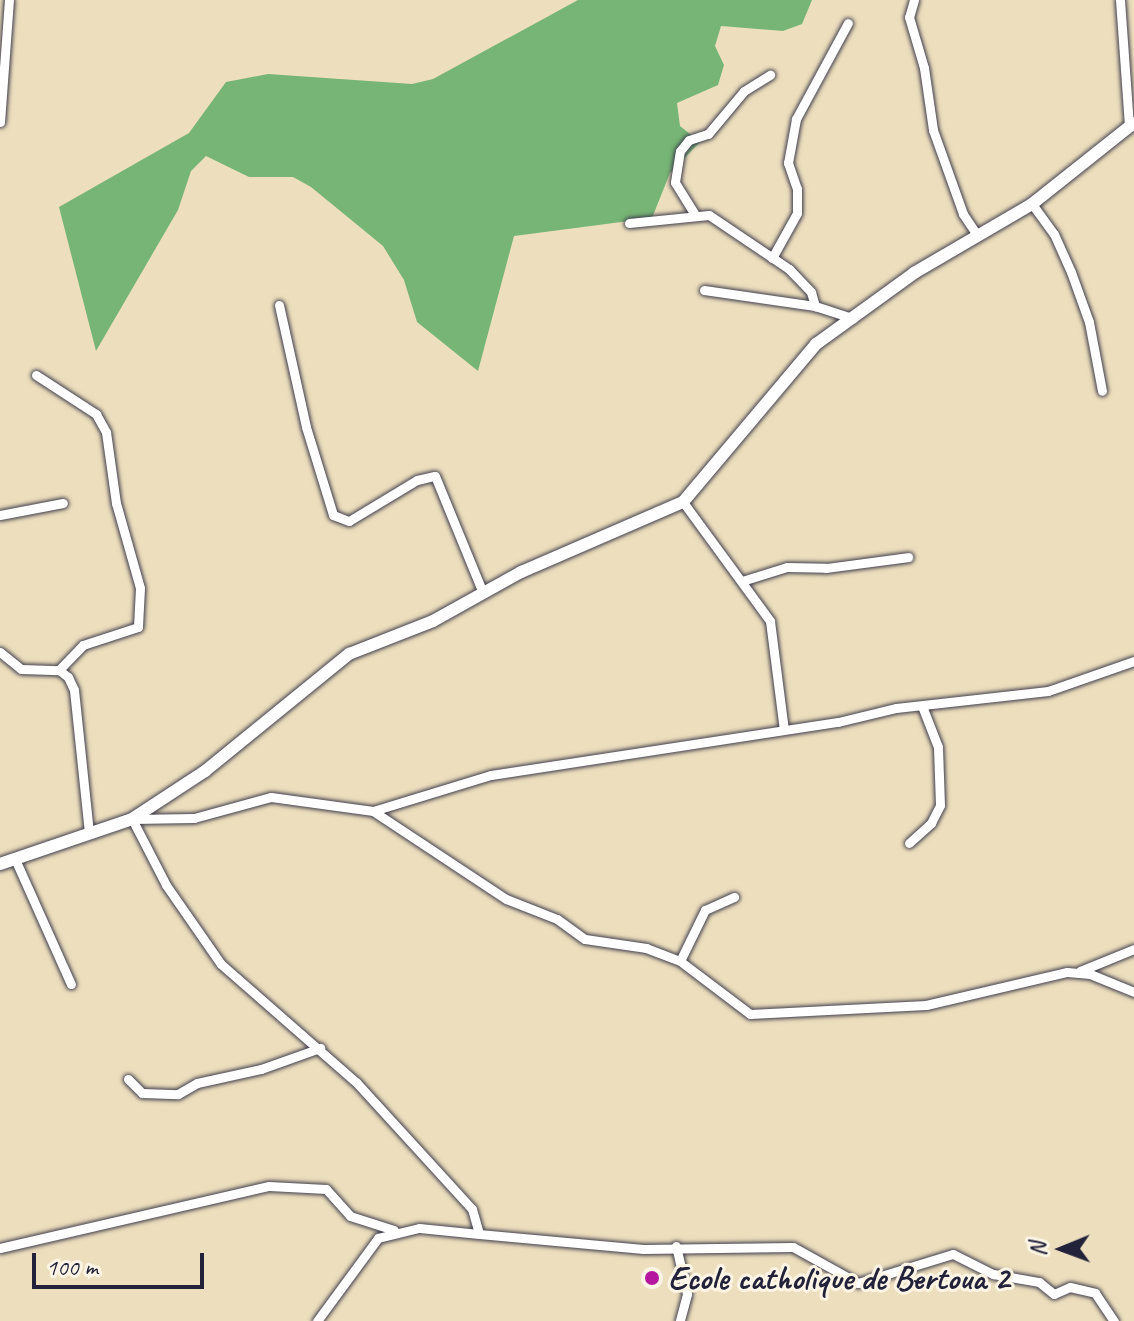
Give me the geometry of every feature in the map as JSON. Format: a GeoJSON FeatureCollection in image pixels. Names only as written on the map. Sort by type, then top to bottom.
{"type":"FeatureCollection","features":[{"type":"Feature","properties":{"kind":"street"},"geometry":{"type":"LineString","coordinates":[[0,122],[9,0]]}},
{"type":"Feature","properties":{"kind":"street"},"geometry":{"type":"LineString","coordinates":[[914,0],[909,17],[924,68],[933,130],[963,214],[977,235]]}},
{"type":"Feature","properties":{"kind":"street"},"geometry":{"type":"LineString","coordinates":[[132,819],[205,771],[349,654],[433,621],[483,593],[683,502],[702,484],[794,364],[853,318],[977,235],[1032,204],[1132,124],[1120,0]]}},
{"type":"Feature","properties":{"kind":"street"},"geometry":{"type":"LineString","coordinates":[[772,258],[799,202],[788,163],[796,119],[848,23]]}},
{"type":"Feature","properties":{"kind":"street"},"geometry":{"type":"LineString","coordinates":[[694,213],[675,182],[680,151],[689,140],[708,134],[744,91],[770,75]]}},
{"type":"Feature","properties":{"kind":"street"},"geometry":{"type":"LineString","coordinates":[[1032,204],[1054,234],[1071,272],[1089,322],[1102,391]]}},
{"type":"Feature","properties":{"kind":"street"},"geometry":{"type":"LineString","coordinates":[[629,223],[694,213],[739,231],[811,292],[815,306]]}},
{"type":"Feature","properties":{"kind":"street"},"geometry":{"type":"LineString","coordinates":[[704,290],[815,306],[853,318]]}},
{"type":"Feature","properties":{"kind":"street"},"geometry":{"type":"LineString","coordinates":[[279,305],[333,515],[349,521],[417,480],[435,476],[483,593]]}},
{"type":"Feature","properties":{"kind":"street"},"geometry":{"type":"LineString","coordinates":[[0,652],[21,669],[59,670],[83,645],[138,627],[140,588],[116,503],[106,432],[96,414],[36,375]]}},
{"type":"Feature","properties":{"kind":"street"},"geometry":{"type":"LineString","coordinates":[[683,502],[770,621],[784,730]]}},
{"type":"Feature","properties":{"kind":"street"},"geometry":{"type":"LineString","coordinates":[[0,515],[63,503]]}},
{"type":"Feature","properties":{"kind":"street"},"geometry":{"type":"LineString","coordinates":[[742,581],[787,567],[826,568],[908,557]]}},
{"type":"Feature","properties":{"kind":"street"},"geometry":{"type":"LineString","coordinates":[[0,864],[132,819],[194,818],[271,797],[373,811],[491,775],[922,706],[1048,691],[1134,661]]}},
{"type":"Feature","properties":{"kind":"street"},"geometry":{"type":"LineString","coordinates":[[59,670],[74,690],[89,832]]}},
{"type":"Feature","properties":{"kind":"street"},"geometry":{"type":"LineString","coordinates":[[909,843],[931,823],[940,805],[938,747],[922,706]]}},
{"type":"Feature","properties":{"kind":"street"},"geometry":{"type":"LineString","coordinates":[[373,811],[433,855],[506,899],[557,919],[585,939],[646,948],[680,961],[732,1005],[768,1015],[926,1005],[1077,972],[1134,949]]}},
{"type":"Feature","properties":{"kind":"street"},"geometry":{"type":"LineString","coordinates":[[132,819],[166,885],[221,964],[320,1048],[472,1209],[479,1234]]}},
{"type":"Feature","properties":{"kind":"street"},"geometry":{"type":"LineString","coordinates":[[15,859],[71,984]]}},
{"type":"Feature","properties":{"kind":"street"},"geometry":{"type":"LineString","coordinates":[[680,961],[705,910],[734,897]]}},
{"type":"Feature","properties":{"kind":"street"},"geometry":{"type":"LineString","coordinates":[[1077,972],[1134,992]]}},
{"type":"Feature","properties":{"kind":"street"},"geometry":{"type":"LineString","coordinates":[[128,1079],[142,1093],[178,1094],[197,1083],[261,1069],[320,1048]]}},
{"type":"Feature","properties":{"kind":"street"},"geometry":{"type":"LineString","coordinates":[[0,1248],[269,1186],[326,1189],[350,1216],[395,1230],[479,1234],[643,1249],[676,1246],[793,1247],[858,1283],[953,1254],[993,1274],[1039,1282],[1054,1294],[1070,1287],[1095,1293],[1114,1321]]}},
{"type":"Feature","properties":{"kind":"street"},"geometry":{"type":"LineString","coordinates":[[321,1319],[371,1243],[395,1230]]}},
{"type":"Feature","properties":{"kind":"street"},"geometry":{"type":"LineString","coordinates":[[676,1246],[687,1294],[680,1321]]}},
{"type":"Feature","properties":{"kind":"green space"},"geometry":{"type":"Polygon","coordinates":[[[578,0],[812,0],[802,24],[783,31],[721,26],[715,46],[724,65],[718,85],[677,103],[680,126],[700,142],[670,173],[652,218],[514,236],[478,371],[417,322],[404,280],[383,246],[311,187],[293,177],[249,177],[206,156],[191,171],[178,210],[96,351],[59,207],[189,133],[226,82],[268,74],[412,84],[433,79],[578,0]]]}},
{"type":"Feature","properties":{"kind":"place","name":"Ecole catholique de Bertoua 2"},"geometry":{"type":"Point","coordinates":[652,1278]}}]}
